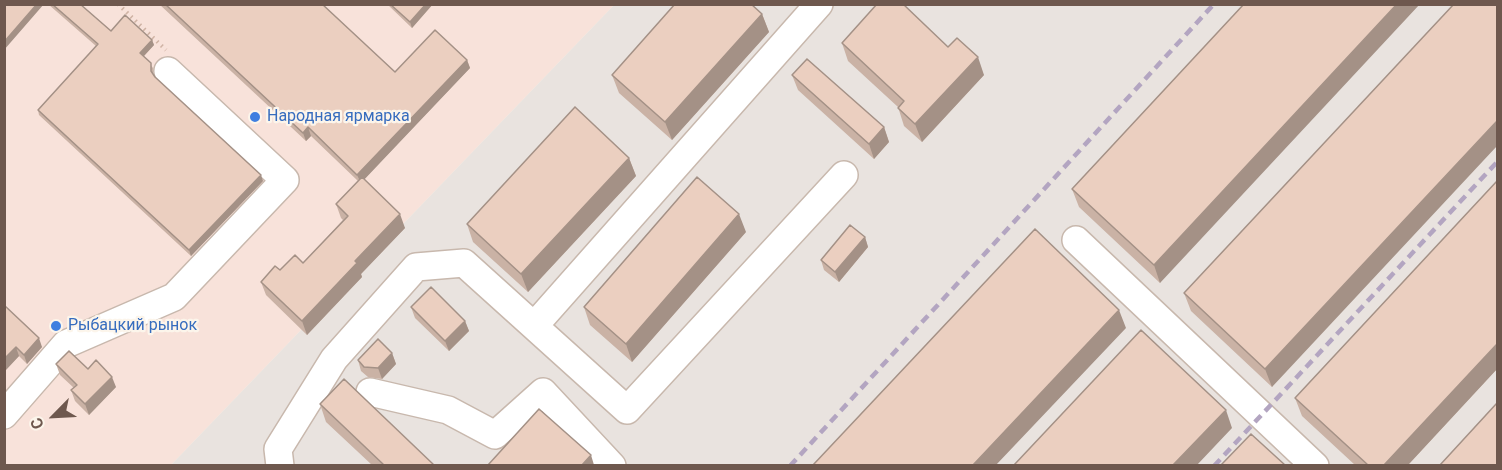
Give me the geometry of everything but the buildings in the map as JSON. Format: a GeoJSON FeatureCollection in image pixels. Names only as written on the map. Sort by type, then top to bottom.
{"type":"FeatureCollection","features":[{"type":"Feature","properties":{"kind":"lane"},"geometry":{"type":"LineString","coordinates":[[534,326],[819,4]]}},
{"type":"Feature","properties":{"kind":"lane"},"geometry":{"type":"LineString","coordinates":[[4,415],[66,344],[174,297],[285,180],[168,71]]}},
{"type":"Feature","properties":{"kind":"lane"},"geometry":{"type":"LineString","coordinates":[[280,465],[278,449],[333,359],[416,267],[464,263],[627,410],[844,175]]}},
{"type":"Feature","properties":{"kind":"lane"},"geometry":{"type":"LineString","coordinates":[[1076,240],[1315,465]]}},
{"type":"Feature","properties":{"kind":"lane"},"geometry":{"type":"LineString","coordinates":[[370,392],[448,410],[495,435],[543,392],[612,465]]}},
{"type":"Feature","properties":{"kind":"shaded area","name":"Народная ярмарка"},"geometry":{"type":"Polygon","coordinates":[[[4,5],[614,5],[170,466],[5,465],[4,5]]]}},
{"type":"Feature","properties":{"kind":"shaded area"},"geometry":{"type":"Polygon","coordinates":[[[614,5],[1497,5],[1497,465],[170,466],[614,5]]]}},
{"type":"Feature","properties":{"kind":"railway"},"geometry":{"type":"LineString","coordinates":[[790,466],[1214,4]]}},
{"type":"Feature","properties":{"kind":"railway"},"geometry":{"type":"LineString","coordinates":[[1214,466],[1498,161]]}},
{"type":"Feature","properties":{"kind":"place","name":"Народная ярмарка"},"geometry":{"type":"Point","coordinates":[255,117]}},
{"type":"Feature","properties":{"kind":"place","name":"Рыбацкий рынок"},"geometry":{"type":"Point","coordinates":[56,326]}}]}
